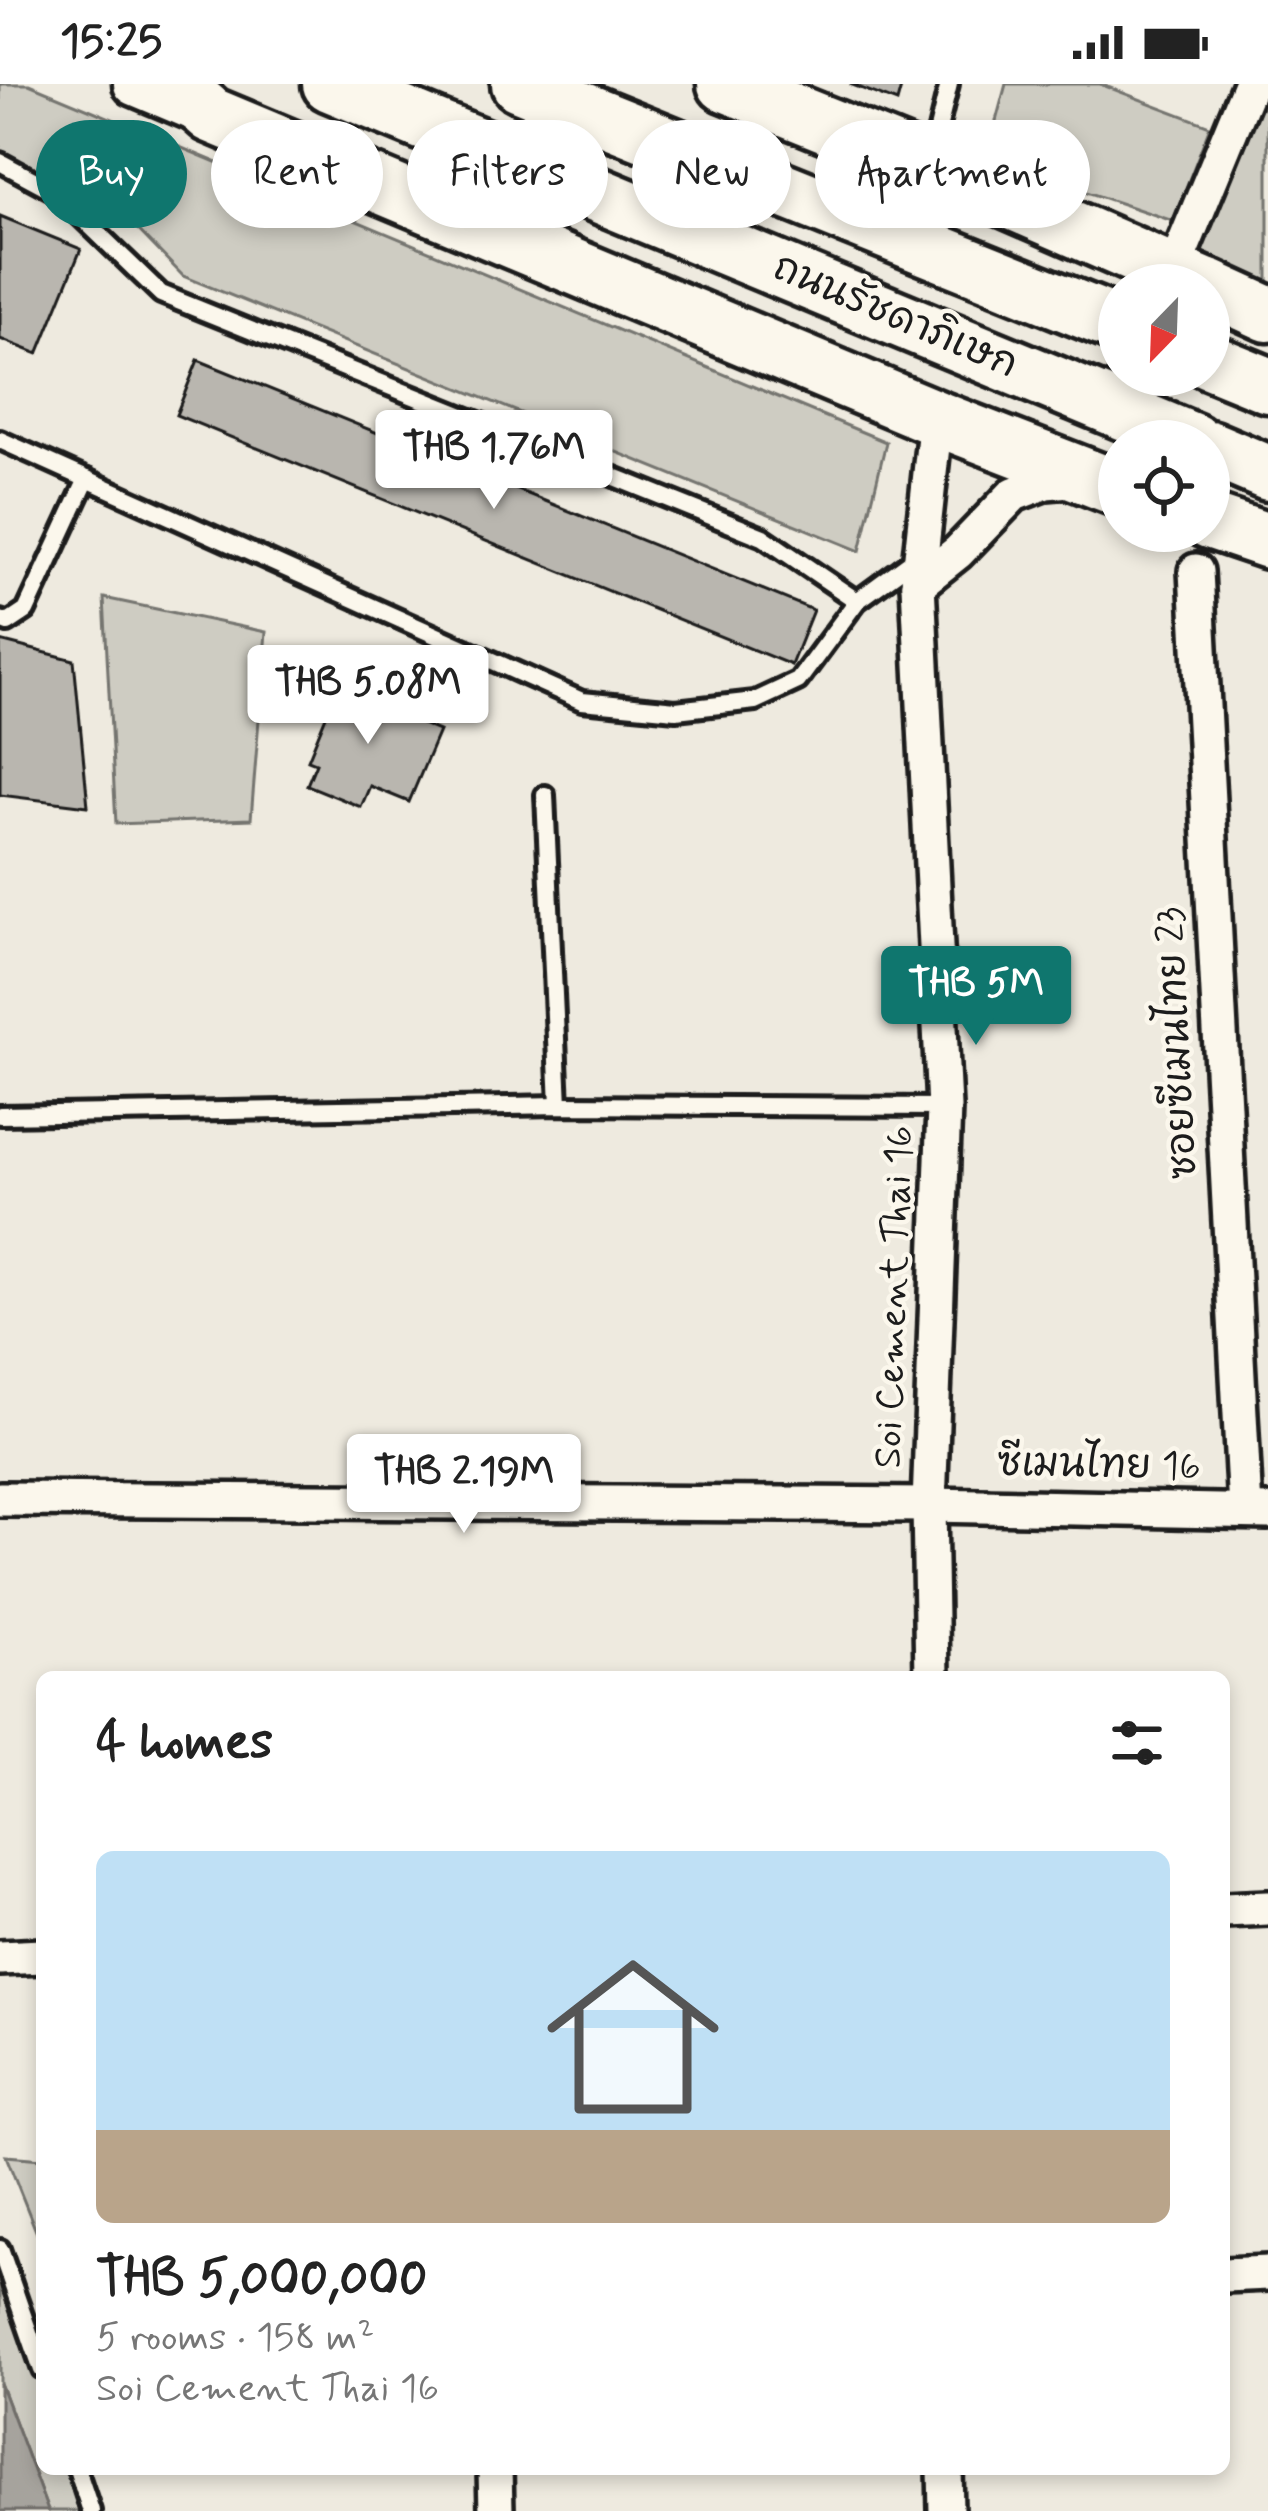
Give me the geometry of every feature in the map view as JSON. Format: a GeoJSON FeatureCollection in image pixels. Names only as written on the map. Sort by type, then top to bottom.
{"type":"FeatureCollection","features":[{"type":"Feature","properties":{"kind":"main road","name":"ถนนรัชดาภิเษก"},"geometry":{"type":"LineString","coordinates":[[330,84],[1142,420]]}},
{"type":"Feature","properties":{"kind":"main road","name":"ถนนรัชดาภิเษก"},"geometry":{"type":"LineString","coordinates":[[519,84],[1098,317]]}},
{"type":"Feature","properties":{"kind":"main road"},"geometry":{"type":"LineString","coordinates":[[725,84],[815,120]]}},
{"type":"Feature","properties":{"kind":"main road"},"geometry":{"type":"LineString","coordinates":[[193,100],[936,418],[1098,481]]}},
{"type":"Feature","properties":{"kind":"main road"},"geometry":{"type":"LineString","coordinates":[[1072,228],[1156,264]]}},
{"type":"Feature","properties":{"kind":"main road"},"geometry":{"type":"LineString","coordinates":[[1230,297],[1268,314]]}},
{"type":"Feature","properties":{"kind":"main road"},"geometry":{"type":"LineString","coordinates":[[1230,370],[1268,385]]}},
{"type":"Feature","properties":{"kind":"main road"},"geometry":{"type":"LineString","coordinates":[[1230,457],[1268,472]]}},
{"type":"Feature","properties":{"kind":"main road"},"geometry":{"type":"LineString","coordinates":[[1230,544],[1268,541]]}},
{"type":"Feature","properties":{"kind":"street"},"geometry":{"type":"LineString","coordinates":[[135,84],[193,100]]}},
{"type":"Feature","properties":{"kind":"street"},"geometry":{"type":"LineString","coordinates":[[1200,264],[1250,84]]}},
{"type":"Feature","properties":{"kind":"street","name":"Soi Cement Thai 16"},"geometry":{"type":"LineString","coordinates":[[932,1671],[929,1504],[944,1107],[919,569],[936,418]]}},
{"type":"Feature","properties":{"kind":"street"},"geometry":{"type":"LineString","coordinates":[[919,569],[958,552],[1014,494],[1046,482],[1098,483]]}},
{"type":"Feature","properties":{"kind":"street","name":"ซอยซีเมนไทย 23"},"geometry":{"type":"LineString","coordinates":[[1203,552],[1256,1511]]}},
{"type":"Feature","properties":{"kind":"street","name":"ซีเมนไทย 16"},"geometry":{"type":"LineString","coordinates":[[0,1498],[929,1504],[1256,1511]]}},
{"type":"Feature","properties":{"kind":"street"},"geometry":{"type":"LineString","coordinates":[[1230,1910],[1268,1909]]}},
{"type":"Feature","properties":{"kind":"street"},"geometry":{"type":"LineString","coordinates":[[0,1958],[36,1956]]}},
{"type":"Feature","properties":{"kind":"street"},"geometry":{"type":"LineString","coordinates":[[1230,2275],[1268,2273]]}},
{"type":"Feature","properties":{"kind":"street"},"geometry":{"type":"LineString","coordinates":[[495,2475],[496,2511]]}},
{"type":"Feature","properties":{"kind":"street"},"geometry":{"type":"LineString","coordinates":[[945,2475],[946,2511]]}},
{"type":"Feature","properties":{"kind":"lane"},"geometry":{"type":"LineString","coordinates":[[940,120],[949,84]]}},
{"type":"Feature","properties":{"kind":"lane"},"geometry":{"type":"LineString","coordinates":[[0,162],[54,190],[161,294],[763,538],[857,601]]}},
{"type":"Feature","properties":{"kind":"lane"},"geometry":{"type":"LineString","coordinates":[[0,440],[582,700],[676,710],[755,701],[797,681],[857,601],[919,569]]}},
{"type":"Feature","properties":{"kind":"lane"},"geometry":{"type":"LineString","coordinates":[[0,620],[8,623],[26,611],[87,479]]}},
{"type":"Feature","properties":{"kind":"lane"},"geometry":{"type":"LineString","coordinates":[[545,795],[559,1105]]}},
{"type":"Feature","properties":{"kind":"lane"},"geometry":{"type":"LineString","coordinates":[[0,1115],[559,1105],[944,1107]]}},
{"type":"Feature","properties":{"kind":"lane"},"geometry":{"type":"LineString","coordinates":[[0,2249],[36,2353]]}},
{"type":"Feature","properties":{"kind":"lane"},"geometry":{"type":"LineString","coordinates":[[79,2475],[91,2511]]}},
{"type":"Feature","properties":{"kind":"shaded area"},"geometry":{"type":"Polygon","coordinates":[[[0,84],[29,84],[115,120],[36,120],[36,174],[0,158],[0,84]]]}},
{"type":"Feature","properties":{"kind":"shaded area"},"geometry":{"type":"Polygon","coordinates":[[[1006,84],[1100,84],[1210,126],[1173,221],[1090,193],[1090,120],[996,120],[1006,84]]]}},
{"type":"Feature","properties":{"kind":"shaded area"},"geometry":{"type":"Polygon","coordinates":[[[1265,84],[1268,84],[1268,284],[1196,251],[1265,84]]]}},
{"type":"Feature","properties":{"kind":"shaded area"},"geometry":{"type":"Polygon","coordinates":[[[187,150],[211,160],[211,228],[374,228],[886,442],[860,551],[183,276],[136,228],[187,228],[187,150]]]}},
{"type":"Feature","properties":{"kind":"shaded area"},"geometry":{"type":"Polygon","coordinates":[[[104,598],[266,632],[251,819],[116,824],[104,598]]]}},
{"type":"Feature","properties":{"kind":"shaded area"},"geometry":{"type":"Polygon","coordinates":[[[6,2156],[36,2158],[36,2231],[6,2156]]]}},
{"type":"Feature","properties":{"kind":"shaded area"},"geometry":{"type":"Polygon","coordinates":[[[0,2269],[36,2362],[36,2475],[79,2475],[94,2511],[48,2511],[0,2383],[0,2269]]]}},
{"type":"Feature","properties":{"kind":"shaded area"},"geometry":{"type":"Polygon","coordinates":[[[0,2383],[48,2511],[0,2511],[0,2383]]]}},
{"type":"Feature","properties":{"kind":"building"},"geometry":{"type":"Polygon","coordinates":[[[850,84],[902,84],[897,102],[850,84]]]}},
{"type":"Feature","properties":{"kind":"building"},"geometry":{"type":"Polygon","coordinates":[[[0,216],[81,249],[38,354],[0,339],[0,216]]]}},
{"type":"Feature","properties":{"kind":"building"},"geometry":{"type":"Polygon","coordinates":[[[198,360],[813,610],[791,665],[176,415],[198,360]]]}},
{"type":"Feature","properties":{"kind":"building"},"geometry":{"type":"Polygon","coordinates":[[[0,641],[74,660],[88,806],[0,795],[0,641]]]}},
{"type":"Feature","properties":{"kind":"building"},"geometry":{"type":"Polygon","coordinates":[[[342,677],[388,696],[383,708],[439,731],[409,802],[370,786],[361,807],[307,785],[316,763],[308,760],[342,677]]]}}]}
